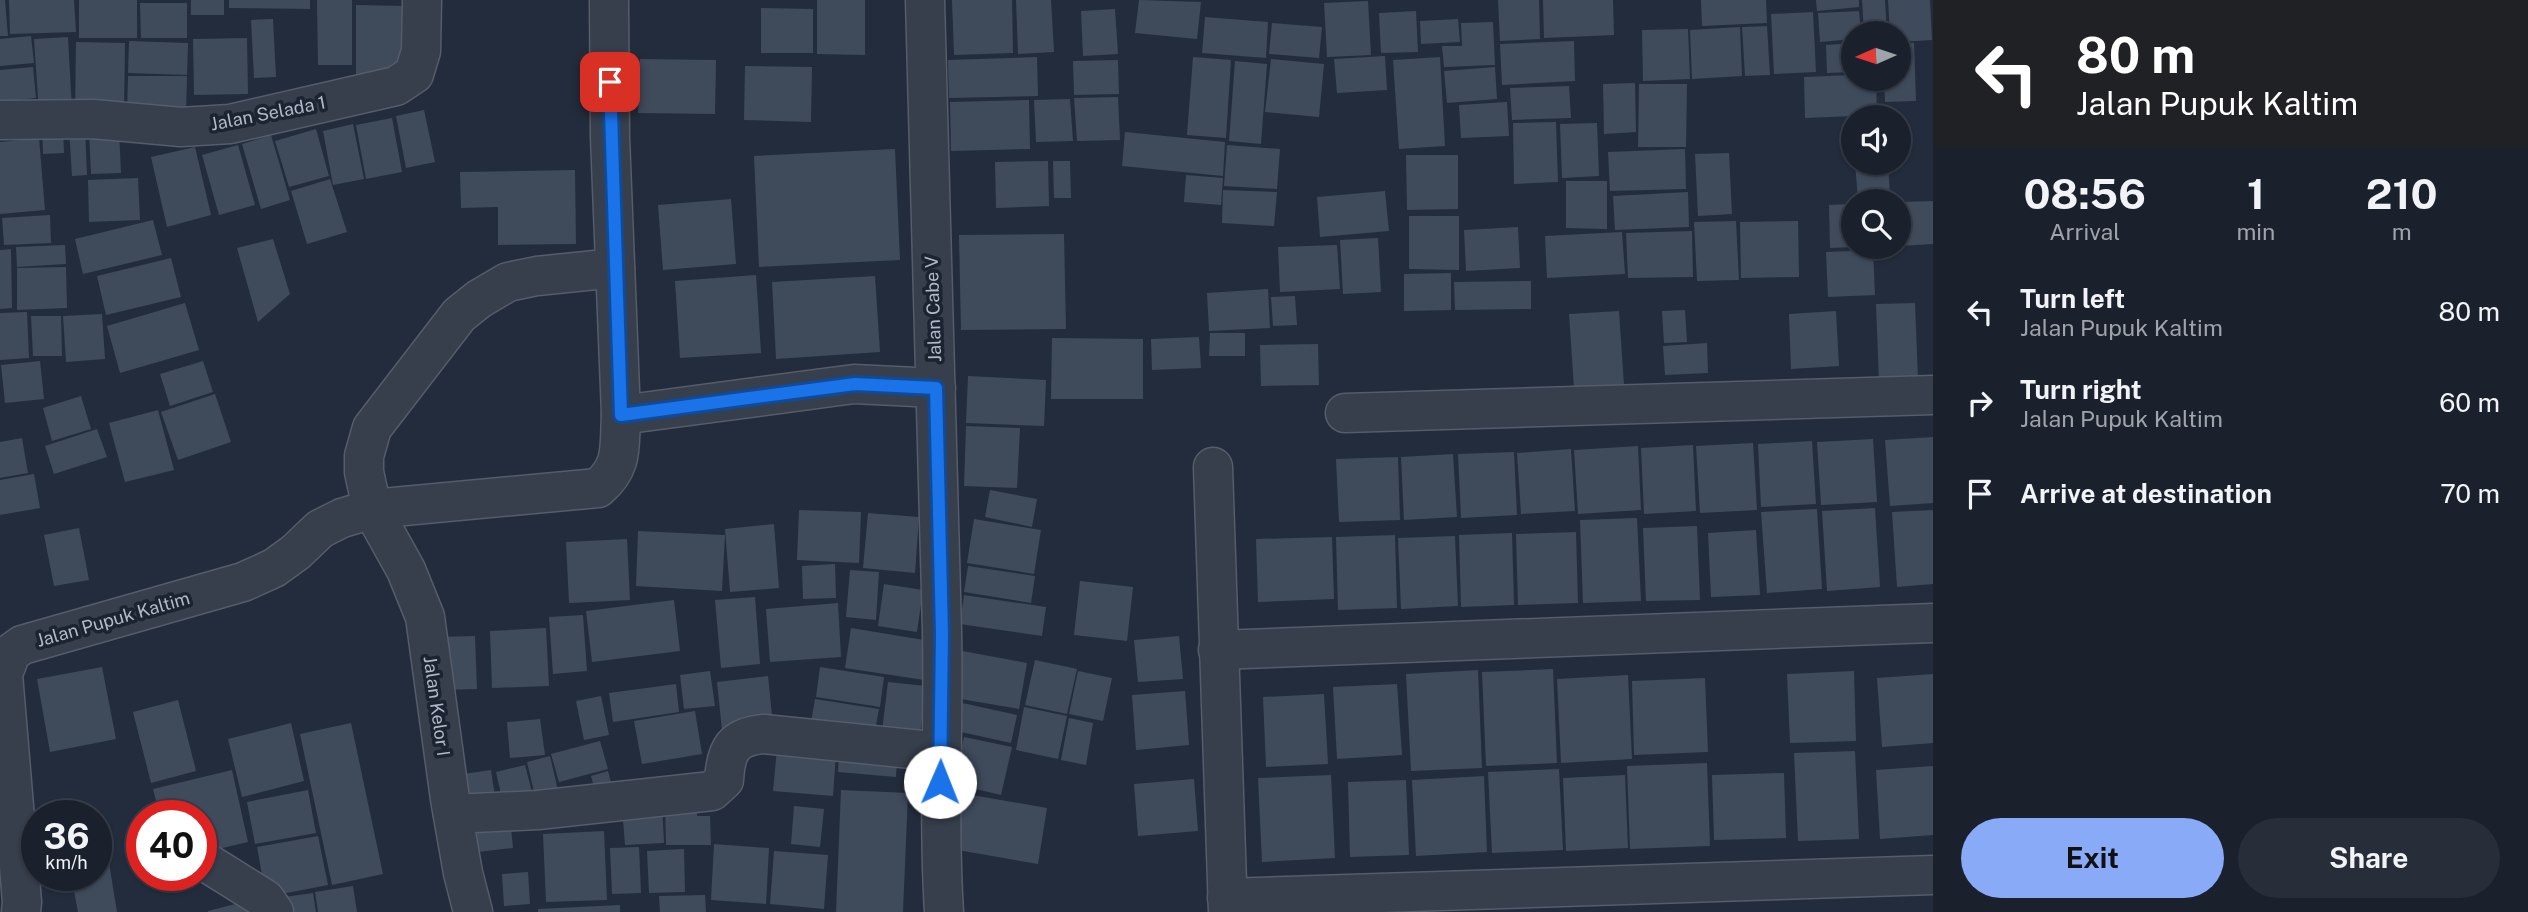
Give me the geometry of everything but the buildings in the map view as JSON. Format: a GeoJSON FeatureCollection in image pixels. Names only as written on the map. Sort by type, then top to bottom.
{"type":"FeatureCollection","features":[{"type":"Feature","properties":{"kind":"street","name":"Jalan Selada 1"},"geometry":{"type":"LineString","coordinates":[[0,120],[93,119],[181,127],[230,124],[396,86],[414,74],[421,51],[422,0]]}},
{"type":"Feature","properties":{"kind":"street","name":"Jalan Pupuk Kaltim"},"geometry":{"type":"LineString","coordinates":[[21,912],[1,681],[5,663],[11,653],[22,645],[243,582],[274,568],[320,529],[342,518],[372,509],[598,488],[613,475],[619,453],[621,415],[609,0]]}},
{"type":"Feature","properties":{"kind":"street","name":"Jalan Cabe V"},"geometry":{"type":"LineString","coordinates":[[925,0],[942,634],[944,912]]}},
{"type":"Feature","properties":{"kind":"street"},"geometry":{"type":"LineString","coordinates":[[372,509],[364,472],[364,456],[372,428],[459,315],[508,282],[537,276],[615,268]]}},
{"type":"Feature","properties":{"kind":"street"},"geometry":{"type":"LineString","coordinates":[[621,415],[855,384],[936,388]]}},
{"type":"Feature","properties":{"kind":"street"},"geometry":{"type":"LineString","coordinates":[[1345,413],[1933,395]]}},
{"type":"Feature","properties":{"kind":"street"},"geometry":{"type":"LineString","coordinates":[[1213,467],[1228,905],[1576,899],[1933,875]]}},
{"type":"Feature","properties":{"kind":"street","name":"Jalan Kelor I"},"geometry":{"type":"LineString","coordinates":[[372,509],[405,570],[425,617],[453,814],[473,912]]}},
{"type":"Feature","properties":{"kind":"street"},"geometry":{"type":"LineString","coordinates":[[1218,650],[1933,623]]}},
{"type":"Feature","properties":{"kind":"street"},"geometry":{"type":"LineString","coordinates":[[453,814],[550,809],[712,791],[724,780],[725,764],[731,749],[746,736],[765,734],[941,752]]}},
{"type":"Feature","properties":{"kind":"street"},"geometry":{"type":"LineString","coordinates":[[217,869],[265,899],[274,912]]}},
{"type":"Feature","properties":{"kind":"route"},"geometry":{"type":"LineString","coordinates":[[610,82],[621,415],[855,384],[936,388],[942,634],[940,782]]}}]}
